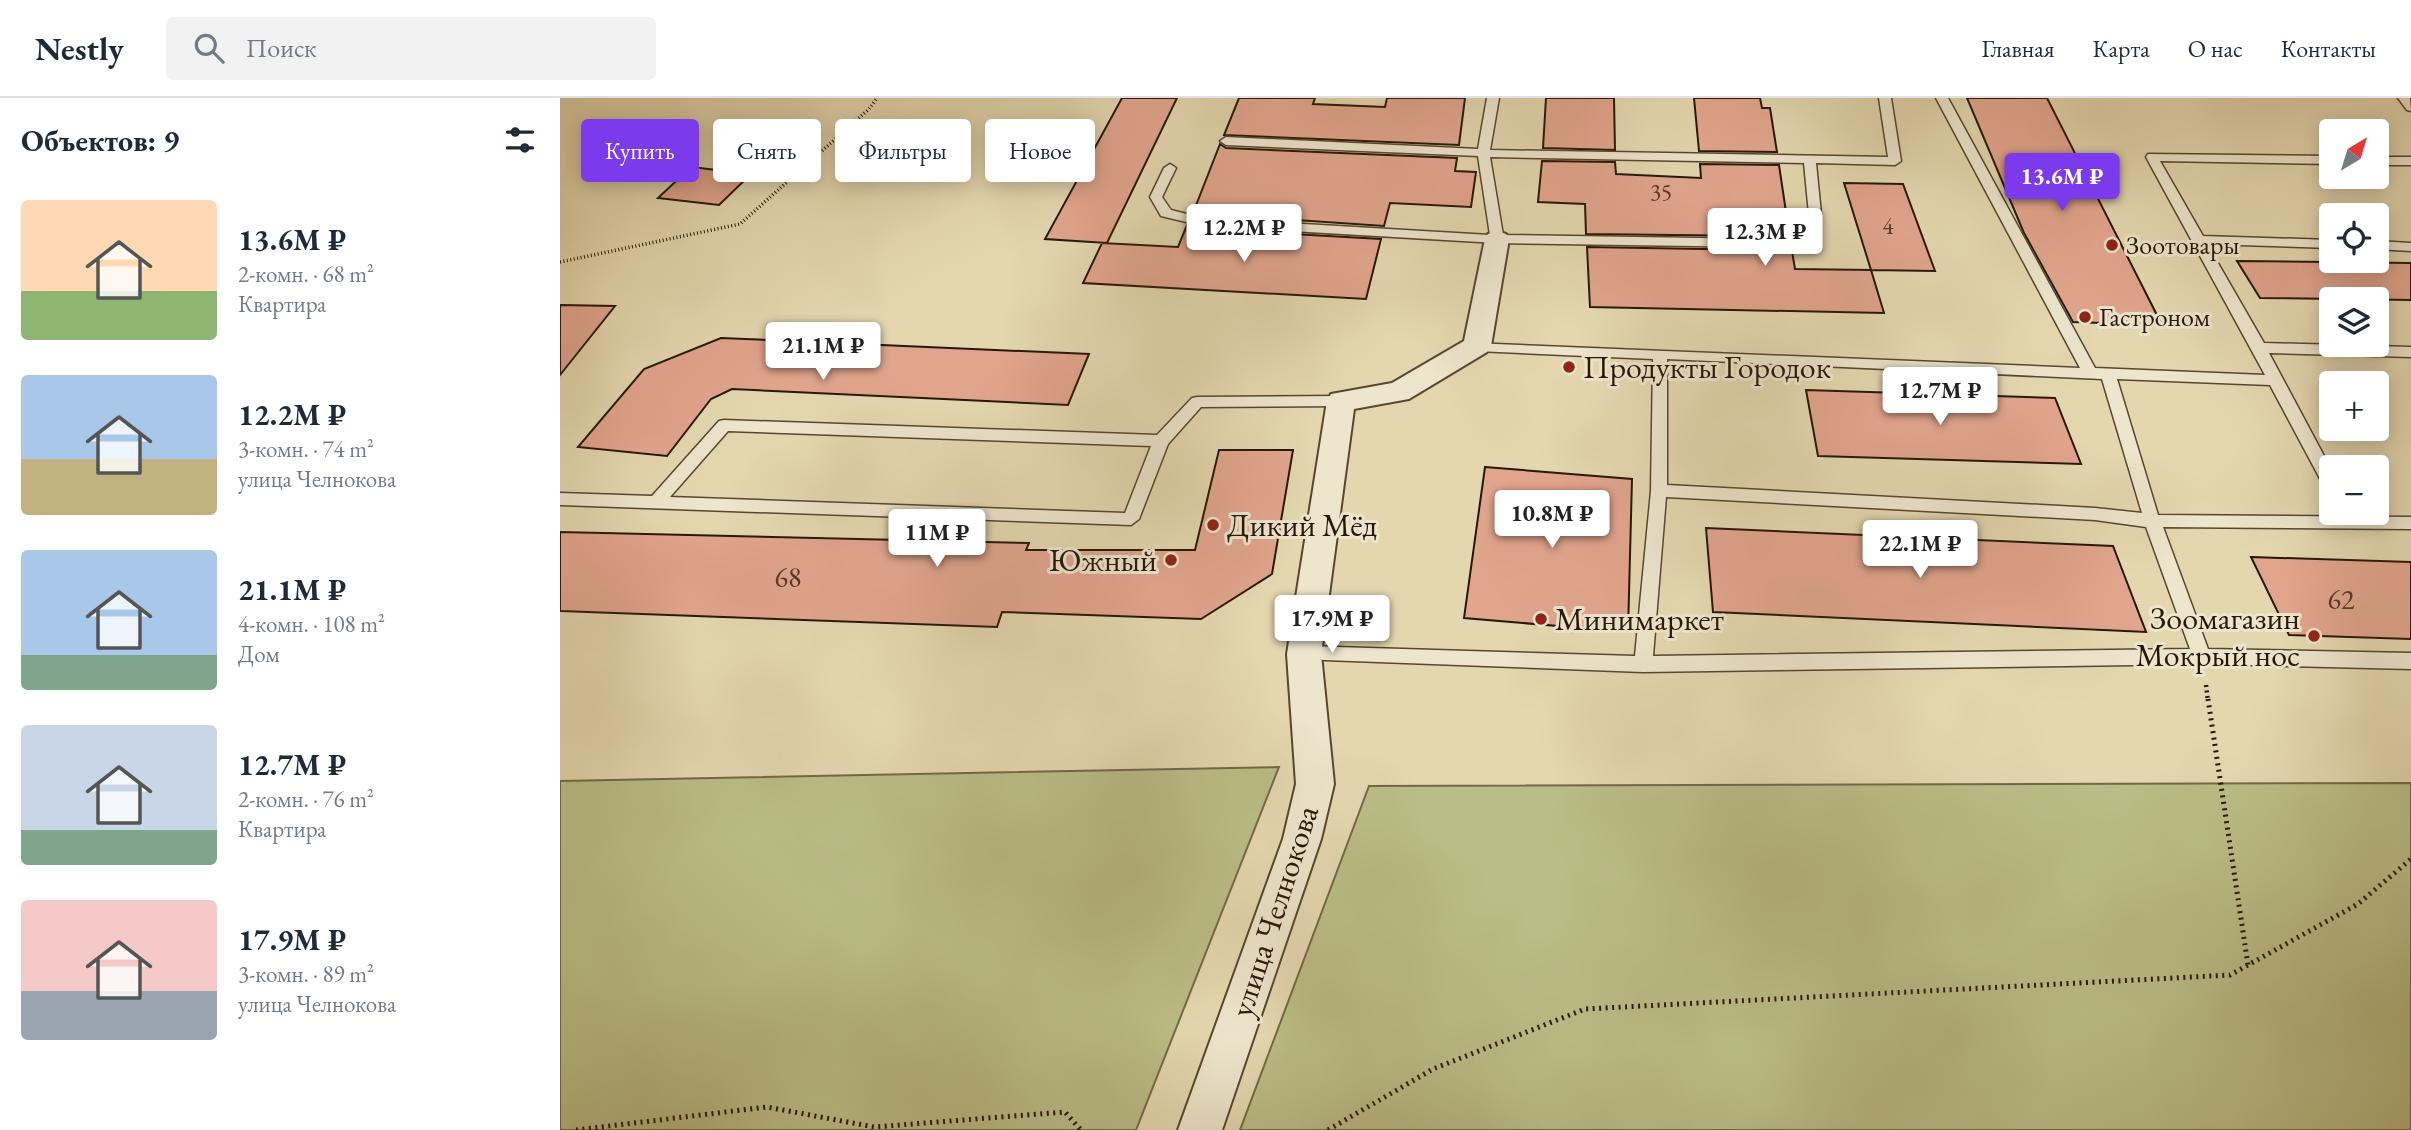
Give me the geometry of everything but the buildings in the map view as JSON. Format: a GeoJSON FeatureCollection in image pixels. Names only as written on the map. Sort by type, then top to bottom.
{"type":"FeatureCollection","features":[{"type":"Feature","properties":{"kind":"street"},"geometry":{"type":"LineString","coordinates":[[1341,401],[1399,392],[1477,346],[1497,239]]}},
{"type":"Feature","properties":{"kind":"street","name":"улица Челнокова"},"geometry":{"type":"LineString","coordinates":[[1200,1130],[1302,839],[1315,784],[1304,654],[1341,401]]}},
{"type":"Feature","properties":{"kind":"lane"},"geometry":{"type":"LineString","coordinates":[[1493,98],[1483,153],[1497,239]]}},
{"type":"Feature","properties":{"kind":"lane"},"geometry":{"type":"LineString","coordinates":[[1226,141],[1483,153],[1895,161],[1885,98]]}},
{"type":"Feature","properties":{"kind":"lane"},"geometry":{"type":"LineString","coordinates":[[1942,98],[2090,372]]}},
{"type":"Feature","properties":{"kind":"lane"},"geometry":{"type":"LineString","coordinates":[[2404,98],[2411,108]]}},
{"type":"Feature","properties":{"kind":"lane"},"geometry":{"type":"LineString","coordinates":[[2319,160],[2152,157],[2319,462]]}},
{"type":"Feature","properties":{"kind":"lane"},"geometry":{"type":"LineString","coordinates":[[1170,168],[1156,197],[1166,213],[1203,222],[1497,239],[1761,243],[1812,235],[1815,214],[1810,161]]}},
{"type":"Feature","properties":{"kind":"lane"},"geometry":{"type":"LineString","coordinates":[[2389,161],[2411,161]]}},
{"type":"Feature","properties":{"kind":"lane"},"geometry":{"type":"LineString","coordinates":[[2197,240],[2319,244]]}},
{"type":"Feature","properties":{"kind":"lane"},"geometry":{"type":"LineString","coordinates":[[2389,246],[2411,247]]}},
{"type":"Feature","properties":{"kind":"lane"},"geometry":{"type":"LineString","coordinates":[[1477,346],[1660,356],[2275,380]]}},
{"type":"Feature","properties":{"kind":"lane"},"geometry":{"type":"LineString","coordinates":[[2259,348],[2411,352]]}},
{"type":"Feature","properties":{"kind":"lane"},"geometry":{"type":"LineString","coordinates":[[1643,664],[1659,491],[1660,356]]}},
{"type":"Feature","properties":{"kind":"lane"},"geometry":{"type":"LineString","coordinates":[[2108,373],[2152,521],[2202,656]]}},
{"type":"Feature","properties":{"kind":"lane"},"geometry":{"type":"LineString","coordinates":[[560,499],[658,500],[1131,519],[1161,441],[1197,401],[1341,401]]}},
{"type":"Feature","properties":{"kind":"lane"},"geometry":{"type":"LineString","coordinates":[[658,500],[724,425],[1161,441]]}},
{"type":"Feature","properties":{"kind":"lane"},"geometry":{"type":"LineString","coordinates":[[1659,491],[2095,514],[2152,521],[2319,518]]}},
{"type":"Feature","properties":{"kind":"lane"},"geometry":{"type":"LineString","coordinates":[[2389,521],[2411,523]]}},
{"type":"Feature","properties":{"kind":"lane"},"geometry":{"type":"LineString","coordinates":[[1304,654],[1643,664],[2202,656],[2411,662]]}},
{"type":"Feature","properties":{"kind":"path"},"geometry":{"type":"LineString","coordinates":[[560,262],[740,224],[869,109],[877,98]]}},
{"type":"Feature","properties":{"kind":"path"},"geometry":{"type":"LineString","coordinates":[[2202,656],[2248,965]]}},
{"type":"Feature","properties":{"kind":"path"},"geometry":{"type":"LineString","coordinates":[[1328,1130],[1433,1069],[1585,1009],[2230,975],[2358,904],[2411,859]]}},
{"type":"Feature","properties":{"kind":"path"},"geometry":{"type":"LineString","coordinates":[[576,1130],[767,1107],[874,1127],[1065,1112],[1081,1130]]}},
{"type":"Feature","properties":{"kind":"green space"},"geometry":{"type":"Polygon","coordinates":[[[1279,767],[1136,1130],[560,1130],[560,781],[1279,767]]]}},
{"type":"Feature","properties":{"kind":"green space"},"geometry":{"type":"Polygon","coordinates":[[[2411,783],[2411,1130],[1240,1130],[1369,786],[2411,783]]]}},
{"type":"Feature","properties":{"kind":"place","name":"Зоотовары"},"geometry":{"type":"Point","coordinates":[2112,245]}},
{"type":"Feature","properties":{"kind":"place","name":"Гастроном"},"geometry":{"type":"Point","coordinates":[2085,317]}},
{"type":"Feature","properties":{"kind":"place","name":"Продукты Городок"},"geometry":{"type":"Point","coordinates":[1569,367]}},
{"type":"Feature","properties":{"kind":"place","name":"Дикий Мёд"},"geometry":{"type":"Point","coordinates":[1213,525]}},
{"type":"Feature","properties":{"kind":"place","name":"Южный"},"geometry":{"type":"Point","coordinates":[1171,560]}},
{"type":"Feature","properties":{"kind":"place","name":"Минимаркет"},"geometry":{"type":"Point","coordinates":[1541,619]}},
{"type":"Feature","properties":{"kind":"place","name":"Зоомагазин Мокрый нос"},"geometry":{"type":"Point","coordinates":[2314,636]}}]}
